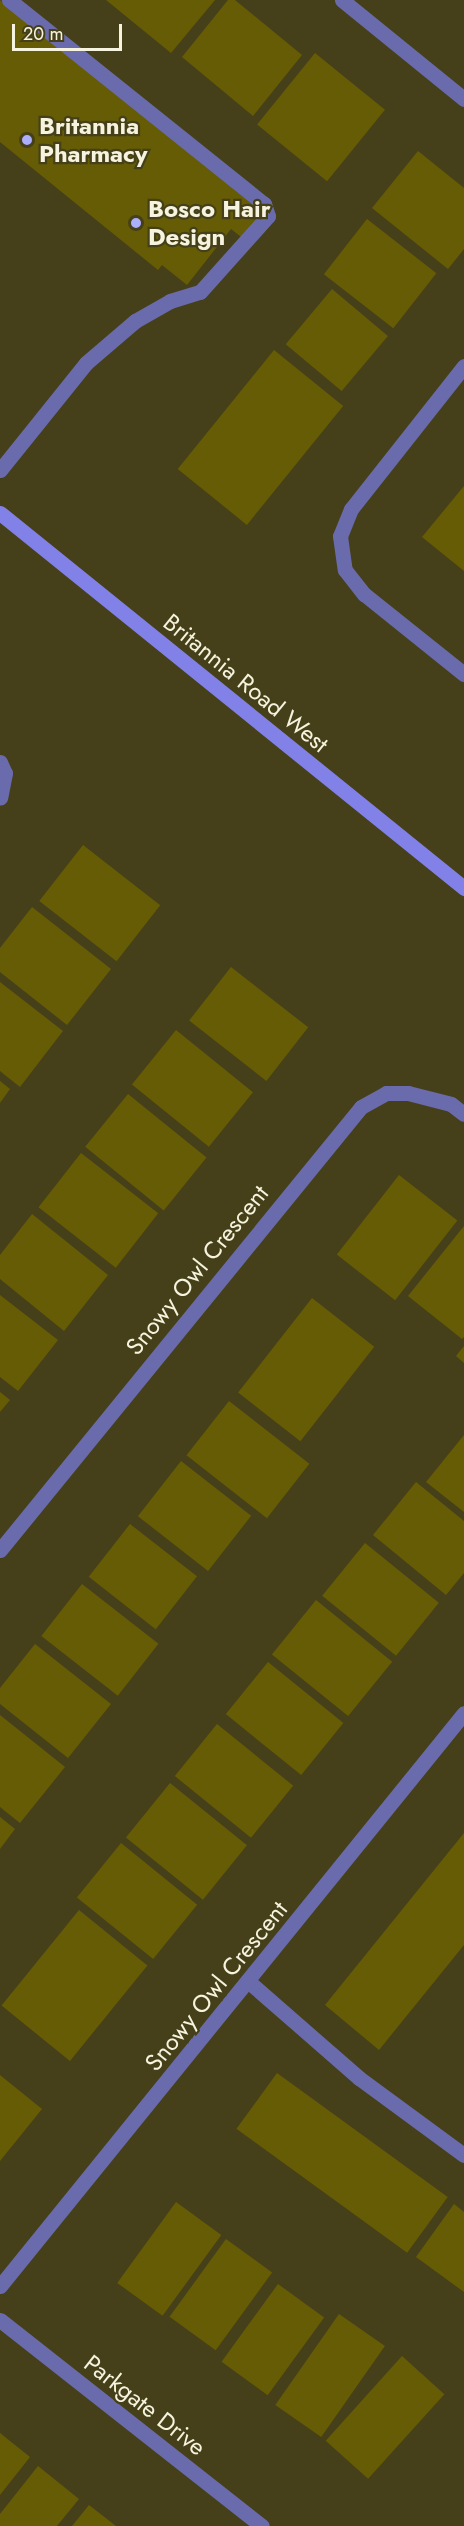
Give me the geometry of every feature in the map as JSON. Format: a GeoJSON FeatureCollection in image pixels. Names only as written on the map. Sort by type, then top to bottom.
{"type":"FeatureCollection","features":[{"type":"Feature","properties":{"kind":"main road","name":"Britannia Road West"},"geometry":{"type":"LineString","coordinates":[[0,513],[464,888]]}},
{"type":"Feature","properties":{"kind":"street"},"geometry":{"type":"LineString","coordinates":[[0,470],[86,363],[135,321],[170,301],[200,292],[268,216],[264,204],[9,0]]}},
{"type":"Feature","properties":{"kind":"street"},"geometry":{"type":"LineString","coordinates":[[342,0],[464,99]]}},
{"type":"Feature","properties":{"kind":"street"},"geometry":{"type":"LineString","coordinates":[[464,366],[351,509],[340,536],[345,570],[364,594],[464,674]]}},
{"type":"Feature","properties":{"kind":"street"},"geometry":{"type":"LineString","coordinates":[[0,762],[5,773],[0,798]]}},
{"type":"Feature","properties":{"kind":"street","name":"Snowy Owl Crescent"},"geometry":{"type":"LineString","coordinates":[[0,1550],[361,1107],[386,1093],[408,1093],[451,1104],[464,1114]]}},
{"type":"Feature","properties":{"kind":"street","name":"Snowy Owl Crescent"},"geometry":{"type":"LineString","coordinates":[[0,2286],[249,1982],[464,1713]]}},
{"type":"Feature","properties":{"kind":"street"},"geometry":{"type":"LineString","coordinates":[[249,1982],[359,2078],[464,2155]]}},
{"type":"Feature","properties":{"kind":"street","name":"Parkgate Drive"},"geometry":{"type":"LineString","coordinates":[[0,2320],[262,2526]]}},
{"type":"Feature","properties":{"kind":"building"},"geometry":{"type":"Polygon","coordinates":[[[0,0],[266,214],[245,240],[231,229],[187,285],[162,265],[158,270],[0,142],[0,0]]]}},
{"type":"Feature","properties":{"kind":"building"},"geometry":{"type":"Polygon","coordinates":[[[106,0],[215,0],[171,53],[106,0]]]}},
{"type":"Feature","properties":{"kind":"building"},"geometry":{"type":"Polygon","coordinates":[[[228,0],[235,0],[302,55],[253,116],[182,57],[228,0]]]}},
{"type":"Feature","properties":{"kind":"building"},"geometry":{"type":"Polygon","coordinates":[[[315,53],[385,110],[327,181],[257,124],[315,53]]]}},
{"type":"Feature","properties":{"kind":"building"},"geometry":{"type":"Polygon","coordinates":[[[418,151],[464,188],[464,249],[448,269],[372,208],[418,151]]]}},
{"type":"Feature","properties":{"kind":"building"},"geometry":{"type":"Polygon","coordinates":[[[367,219],[436,273],[393,328],[324,274],[367,219]]]}},
{"type":"Feature","properties":{"kind":"building"},"geometry":{"type":"Polygon","coordinates":[[[332,289],[388,336],[342,391],[286,344],[332,289]]]}},
{"type":"Feature","properties":{"kind":"building"},"geometry":{"type":"Polygon","coordinates":[[[274,350],[343,406],[247,525],[178,469],[274,350]]]}},
{"type":"Feature","properties":{"kind":"building"},"geometry":{"type":"Polygon","coordinates":[[[464,486],[464,571],[422,537],[464,486]]]}},
{"type":"Feature","properties":{"kind":"building"},"geometry":{"type":"Polygon","coordinates":[[[83,845],[160,905],[117,961],[39,901],[83,845]]]}},
{"type":"Feature","properties":{"kind":"building"},"geometry":{"type":"Polygon","coordinates":[[[32,907],[111,969],[67,1025],[0,972],[0,948],[32,907]]]}},
{"type":"Feature","properties":{"kind":"building"},"geometry":{"type":"Polygon","coordinates":[[[231,967],[308,1027],[266,1081],[189,1021],[231,967]]]}},
{"type":"Feature","properties":{"kind":"building"},"geometry":{"type":"Polygon","coordinates":[[[0,982],[63,1031],[20,1087],[0,1071],[0,982]]]}},
{"type":"Feature","properties":{"kind":"building"},"geometry":{"type":"Polygon","coordinates":[[[176,1030],[253,1092],[209,1147],[132,1084],[176,1030]]]}},
{"type":"Feature","properties":{"kind":"building"},"geometry":{"type":"Polygon","coordinates":[[[0,1081],[10,1089],[0,1103],[0,1081]]]}},
{"type":"Feature","properties":{"kind":"building"},"geometry":{"type":"Polygon","coordinates":[[[128,1094],[206,1158],[164,1210],[85,1147],[128,1094]]]}},
{"type":"Feature","properties":{"kind":"building"},"geometry":{"type":"Polygon","coordinates":[[[81,1153],[158,1213],[116,1268],[39,1207],[81,1153]]]}},
{"type":"Feature","properties":{"kind":"building"},"geometry":{"type":"Polygon","coordinates":[[[399,1175],[457,1221],[395,1300],[337,1255],[399,1175]]]}},
{"type":"Feature","properties":{"kind":"building"},"geometry":{"type":"Polygon","coordinates":[[[32,1214],[108,1275],[64,1331],[0,1279],[0,1255],[32,1214]]]}},
{"type":"Feature","properties":{"kind":"building"},"geometry":{"type":"Polygon","coordinates":[[[464,1226],[464,1337],[462,1339],[408,1296],[464,1226]]]}},
{"type":"Feature","properties":{"kind":"building"},"geometry":{"type":"Polygon","coordinates":[[[0,1295],[58,1340],[18,1391],[0,1377],[0,1295]]]}},
{"type":"Feature","properties":{"kind":"building"},"geometry":{"type":"Polygon","coordinates":[[[312,1298],[374,1347],[300,1441],[238,1393],[312,1298]]]}},
{"type":"Feature","properties":{"kind":"building"},"geometry":{"type":"Polygon","coordinates":[[[464,1346],[464,1363],[456,1356],[464,1346]]]}},
{"type":"Feature","properties":{"kind":"building"},"geometry":{"type":"Polygon","coordinates":[[[0,1392],[10,1400],[0,1412],[0,1392]]]}},
{"type":"Feature","properties":{"kind":"building"},"geometry":{"type":"Polygon","coordinates":[[[229,1401],[309,1464],[267,1518],[187,1455],[229,1401]]]}},
{"type":"Feature","properties":{"kind":"building"},"geometry":{"type":"Polygon","coordinates":[[[464,1435],[464,1512],[426,1482],[464,1435]]]}},
{"type":"Feature","properties":{"kind":"building"},"geometry":{"type":"Polygon","coordinates":[[[181,1461],[251,1516],[208,1571],[138,1516],[181,1461]]]}},
{"type":"Feature","properties":{"kind":"building"},"geometry":{"type":"Polygon","coordinates":[[[416,1482],[464,1521],[464,1573],[446,1595],[373,1535],[416,1482]]]}},
{"type":"Feature","properties":{"kind":"building"},"geometry":{"type":"Polygon","coordinates":[[[130,1524],[197,1576],[156,1629],[89,1577],[130,1524]]]}},
{"type":"Feature","properties":{"kind":"building"},"geometry":{"type":"Polygon","coordinates":[[[365,1543],[439,1603],[396,1656],[322,1596],[365,1543]]]}},
{"type":"Feature","properties":{"kind":"building"},"geometry":{"type":"Polygon","coordinates":[[[82,1584],[158,1644],[118,1696],[41,1636],[82,1584]]]}},
{"type":"Feature","properties":{"kind":"building"},"geometry":{"type":"Polygon","coordinates":[[[316,1600],[392,1662],[348,1716],[272,1654],[316,1600]]]}},
{"type":"Feature","properties":{"kind":"building"},"geometry":{"type":"Polygon","coordinates":[[[35,1644],[111,1704],[68,1758],[0,1704],[0,1688],[35,1644]]]}},
{"type":"Feature","properties":{"kind":"building"},"geometry":{"type":"Polygon","coordinates":[[[268,1662],[343,1723],[301,1775],[226,1714],[268,1662]]]}},
{"type":"Feature","properties":{"kind":"building"},"geometry":{"type":"Polygon","coordinates":[[[0,1715],[65,1767],[20,1823],[0,1807],[0,1715]]]}},
{"type":"Feature","properties":{"kind":"building"},"geometry":{"type":"Polygon","coordinates":[[[217,1724],[293,1786],[251,1838],[175,1776],[217,1724]]]}},
{"type":"Feature","properties":{"kind":"building"},"geometry":{"type":"Polygon","coordinates":[[[170,1783],[247,1845],[203,1900],[126,1837],[170,1783]]]}},
{"type":"Feature","properties":{"kind":"building"},"geometry":{"type":"Polygon","coordinates":[[[0,1817],[15,1829],[0,1849],[0,1817]]]}},
{"type":"Feature","properties":{"kind":"building"},"geometry":{"type":"Polygon","coordinates":[[[464,1833],[464,1945],[379,2050],[325,2005],[464,1833]]]}},
{"type":"Feature","properties":{"kind":"building"},"geometry":{"type":"Polygon","coordinates":[[[121,1843],[197,1905],[153,1959],[77,1897],[121,1843]]]}},
{"type":"Feature","properties":{"kind":"building"},"geometry":{"type":"Polygon","coordinates":[[[79,1910],[147,1965],[70,2061],[2,2006],[79,1910]]]}},
{"type":"Feature","properties":{"kind":"building"},"geometry":{"type":"Polygon","coordinates":[[[277,2073],[448,2197],[407,2253],[236,2129],[277,2073]]]}},
{"type":"Feature","properties":{"kind":"building"},"geometry":{"type":"Polygon","coordinates":[[[0,2075],[42,2109],[0,2161],[0,2075]]]}},
{"type":"Feature","properties":{"kind":"building"},"geometry":{"type":"Polygon","coordinates":[[[176,2202],[221,2235],[163,2316],[117,2283],[176,2202]]]}},
{"type":"Feature","properties":{"kind":"building"},"geometry":{"type":"Polygon","coordinates":[[[454,2204],[464,2212],[464,2292],[416,2257],[454,2204]]]}},
{"type":"Feature","properties":{"kind":"building"},"geometry":{"type":"Polygon","coordinates":[[[226,2239],[272,2273],[216,2350],[170,2317],[226,2239]]]}},
{"type":"Feature","properties":{"kind":"building"},"geometry":{"type":"Polygon","coordinates":[[[278,2284],[324,2318],[268,2395],[222,2362],[278,2284]]]}},
{"type":"Feature","properties":{"kind":"building"},"geometry":{"type":"Polygon","coordinates":[[[339,2314],[385,2346],[321,2437],[275,2405],[339,2314]]]}},
{"type":"Feature","properties":{"kind":"building"},"geometry":{"type":"Polygon","coordinates":[[[402,2356],[444,2394],[368,2479],[326,2441],[402,2356]]]}},
{"type":"Feature","properties":{"kind":"building"},"geometry":{"type":"Polygon","coordinates":[[[0,2433],[30,2457],[0,2495],[0,2433]]]}},
{"type":"Feature","properties":{"kind":"building"},"geometry":{"type":"Polygon","coordinates":[[[38,2466],[79,2499],[57,2526],[0,2526],[0,2514],[38,2466]]]}},
{"type":"Feature","properties":{"kind":"building"},"geometry":{"type":"Polygon","coordinates":[[[89,2505],[116,2526],[72,2526],[89,2505]]]}},
{"type":"Feature","properties":{"kind":"place","name":"Britannia Pharmacy"},"geometry":{"type":"Point","coordinates":[27,140]}},
{"type":"Feature","properties":{"kind":"place","name":"Bosco Hair Design"},"geometry":{"type":"Point","coordinates":[136,223]}}]}
